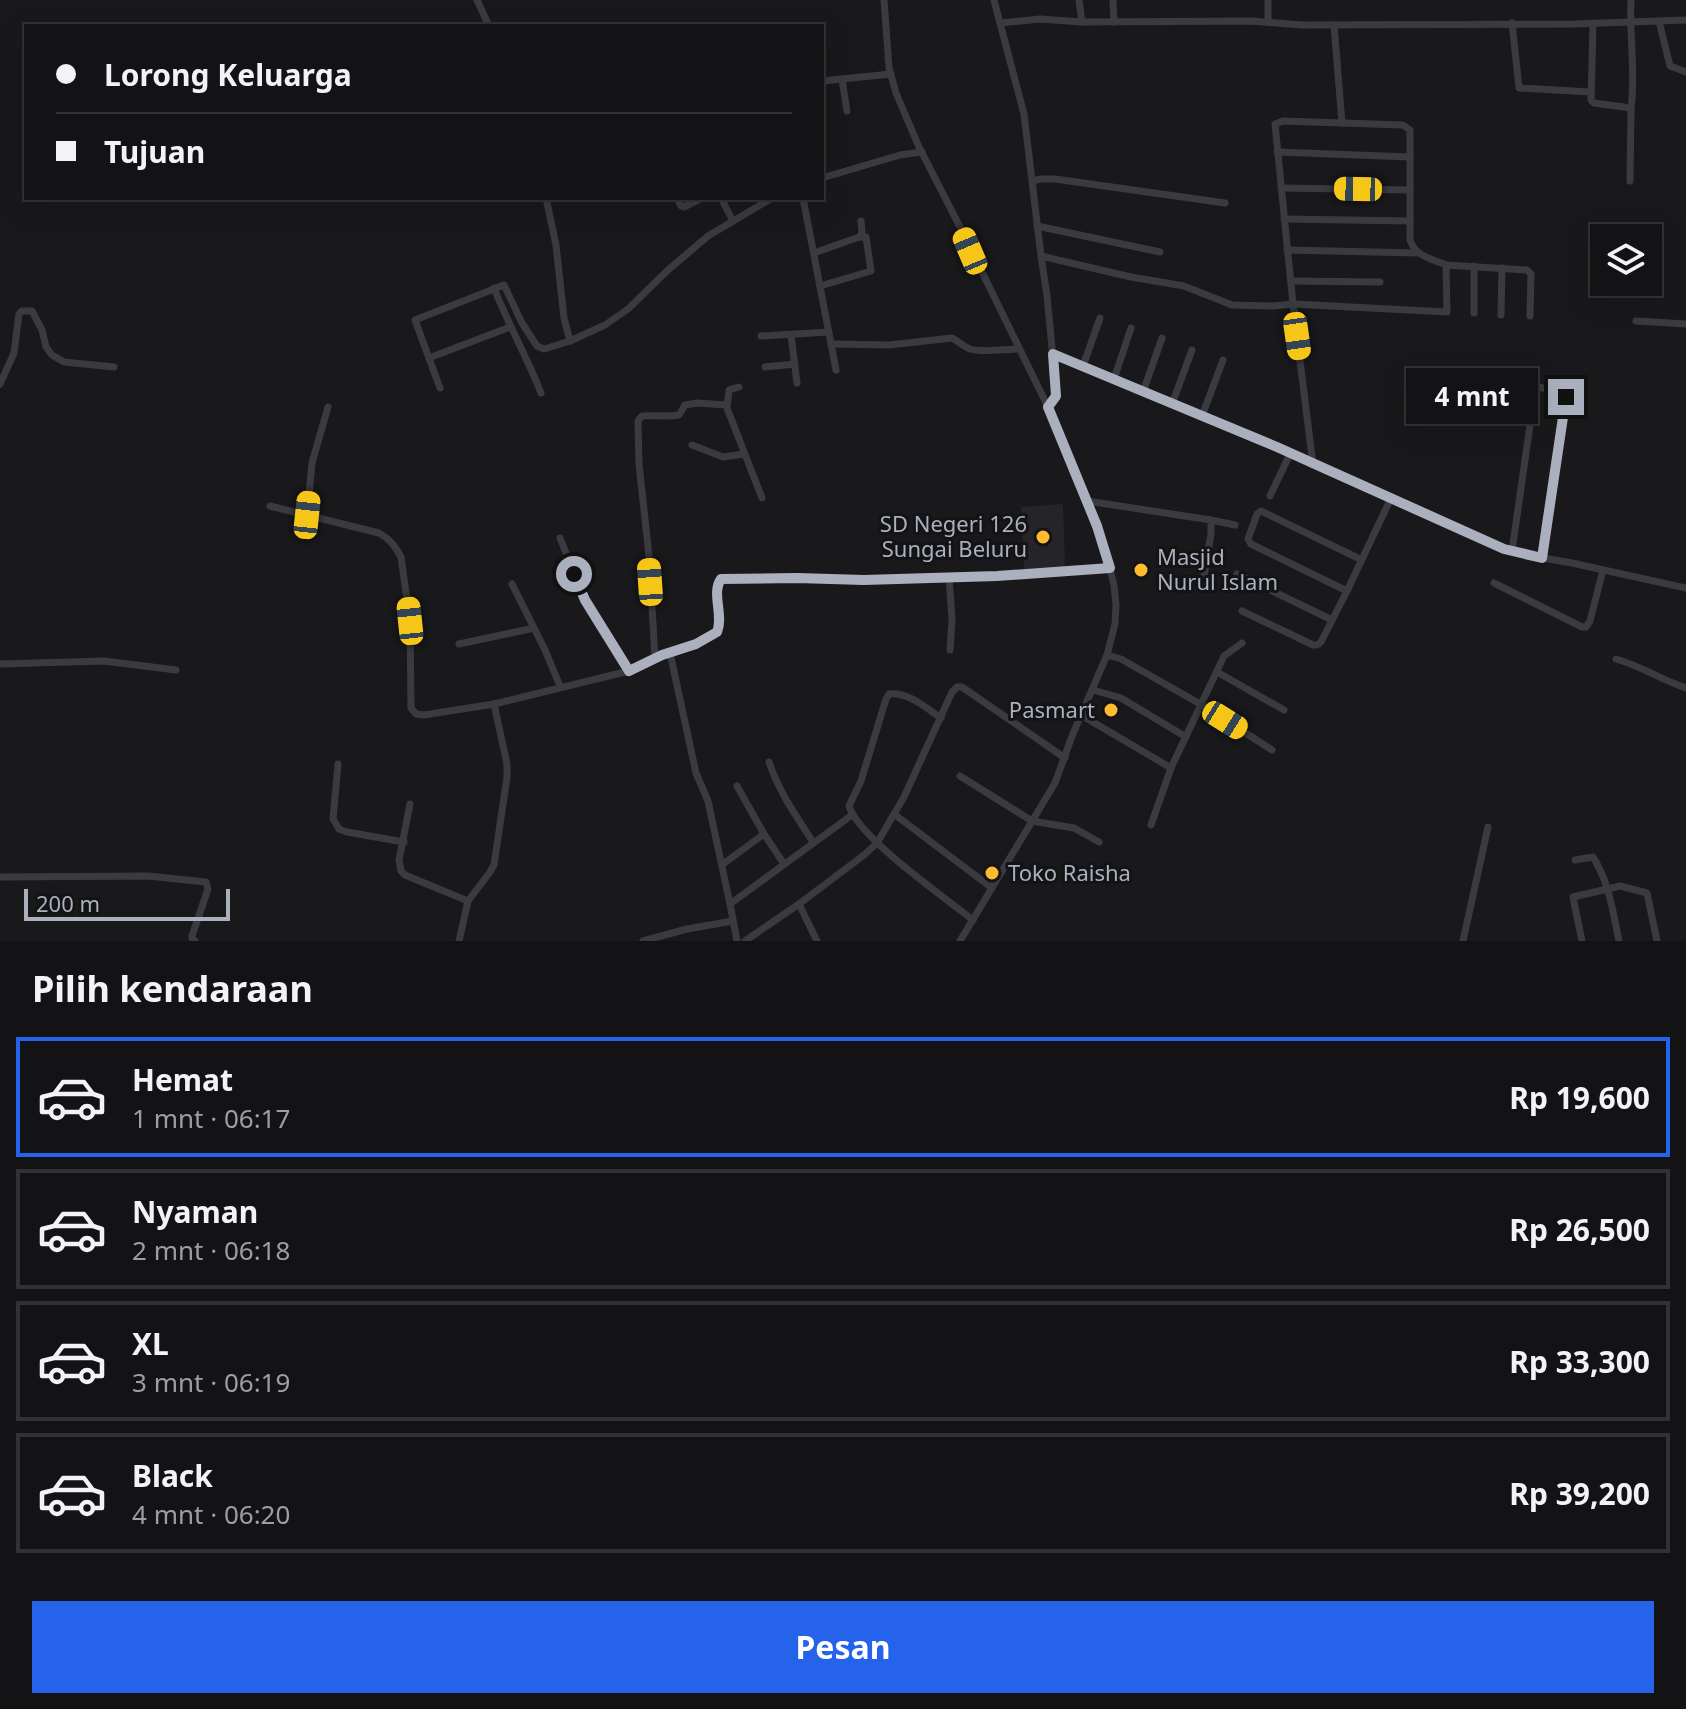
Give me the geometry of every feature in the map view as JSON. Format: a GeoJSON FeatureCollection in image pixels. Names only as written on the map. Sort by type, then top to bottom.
{"type":"FeatureCollection","features":[{"type":"Feature","properties":{"kind":"street"},"geometry":{"type":"LineString","coordinates":[[477,0],[488,24]]}},
{"type":"Feature","properties":{"kind":"street"},"geometry":{"type":"LineString","coordinates":[[884,0],[891,74],[896,93],[919,147],[1048,407],[1087,501],[1110,568],[1116,605],[1107,655],[1055,783],[960,941]]}},
{"type":"Feature","properties":{"kind":"street"},"geometry":{"type":"LineString","coordinates":[[994,0],[1024,114],[1053,354],[1056,396],[1048,407]]}},
{"type":"Feature","properties":{"kind":"street"},"geometry":{"type":"LineString","coordinates":[[1079,0],[1082,22]]}},
{"type":"Feature","properties":{"kind":"street"},"geometry":{"type":"LineString","coordinates":[[1113,0],[1114,22]]}},
{"type":"Feature","properties":{"kind":"street"},"geometry":{"type":"LineString","coordinates":[[1268,0],[1268,22]]}},
{"type":"Feature","properties":{"kind":"street"},"geometry":{"type":"LineString","coordinates":[[1630,181],[1631,0]]}},
{"type":"Feature","properties":{"kind":"street"},"geometry":{"type":"LineString","coordinates":[[1000,23],[1040,19],[1334,25],[1686,20]]}},
{"type":"Feature","properties":{"kind":"street"},"geometry":{"type":"LineString","coordinates":[[1659,21],[1670,66],[1686,72]]}},
{"type":"Feature","properties":{"kind":"street"},"geometry":{"type":"LineString","coordinates":[[1512,23],[1519,88],[1591,92]]}},
{"type":"Feature","properties":{"kind":"street"},"geometry":{"type":"LineString","coordinates":[[1593,23],[1591,100],[1631,108]]}},
{"type":"Feature","properties":{"kind":"street"},"geometry":{"type":"LineString","coordinates":[[1334,25],[1342,123]]}},
{"type":"Feature","properties":{"kind":"street"},"geometry":{"type":"LineString","coordinates":[[824,81],[891,74]]}},
{"type":"Feature","properties":{"kind":"street"},"geometry":{"type":"LineString","coordinates":[[842,79],[847,111]]}},
{"type":"Feature","properties":{"kind":"street"},"geometry":{"type":"LineString","coordinates":[[1313,465],[1275,124],[1278,121],[1403,125],[1410,130],[1410,240],[1417,253]]}},
{"type":"Feature","properties":{"kind":"street"},"geometry":{"type":"LineString","coordinates":[[824,177],[919,147]]}},
{"type":"Feature","properties":{"kind":"street"},"geometry":{"type":"LineString","coordinates":[[1277,152],[1410,157]]}},
{"type":"Feature","properties":{"kind":"street"},"geometry":{"type":"LineString","coordinates":[[1032,181],[1055,179],[1225,203]]}},
{"type":"Feature","properties":{"kind":"street"},"geometry":{"type":"LineString","coordinates":[[1281,188],[1410,190]]}},
{"type":"Feature","properties":{"kind":"street"},"geometry":{"type":"LineString","coordinates":[[546,200],[570,341]]}},
{"type":"Feature","properties":{"kind":"street"},"geometry":{"type":"LineString","coordinates":[[678,200],[684,207],[698,200]]}},
{"type":"Feature","properties":{"kind":"street"},"geometry":{"type":"LineString","coordinates":[[722,200],[733,221]]}},
{"type":"Feature","properties":{"kind":"street"},"geometry":{"type":"LineString","coordinates":[[440,388],[415,320],[504,285],[522,323],[540,348],[570,341],[605,325],[628,309],[708,236],[769,200]]}},
{"type":"Feature","properties":{"kind":"street"},"geometry":{"type":"LineString","coordinates":[[803,200],[836,370]]}},
{"type":"Feature","properties":{"kind":"street"},"geometry":{"type":"LineString","coordinates":[[1284,219],[1410,221]]}},
{"type":"Feature","properties":{"kind":"street"},"geometry":{"type":"LineString","coordinates":[[859,237],[862,233],[861,221]]}},
{"type":"Feature","properties":{"kind":"street"},"geometry":{"type":"LineString","coordinates":[[1037,226],[1160,252]]}},
{"type":"Feature","properties":{"kind":"street"},"geometry":{"type":"LineString","coordinates":[[814,253],[866,237],[871,271],[820,286]]}},
{"type":"Feature","properties":{"kind":"street"},"geometry":{"type":"LineString","coordinates":[[1287,250],[1417,253],[1446,265],[1522,269],[1531,274],[1530,316]]}},
{"type":"Feature","properties":{"kind":"street"},"geometry":{"type":"LineString","coordinates":[[1041,256],[1184,286],[1232,305],[1293,304],[1447,312],[1446,265]]}},
{"type":"Feature","properties":{"kind":"street"},"geometry":{"type":"LineString","coordinates":[[1474,266],[1474,313]]}},
{"type":"Feature","properties":{"kind":"street"},"geometry":{"type":"LineString","coordinates":[[1501,315],[1502,268]]}},
{"type":"Feature","properties":{"kind":"street"},"geometry":{"type":"LineString","coordinates":[[1291,281],[1380,282]]}},
{"type":"Feature","properties":{"kind":"street"},"geometry":{"type":"LineString","coordinates":[[494,288],[541,393]]}},
{"type":"Feature","properties":{"kind":"street"},"geometry":{"type":"LineString","coordinates":[[0,384],[14,353],[19,314],[26,310],[32,311],[52,355],[64,362],[114,367]]}},
{"type":"Feature","properties":{"kind":"street"},"geometry":{"type":"LineString","coordinates":[[1083,366],[1100,318]]}},
{"type":"Feature","properties":{"kind":"street"},"geometry":{"type":"LineString","coordinates":[[1636,321],[1686,324]]}},
{"type":"Feature","properties":{"kind":"street"},"geometry":{"type":"LineString","coordinates":[[429,358],[510,327]]}},
{"type":"Feature","properties":{"kind":"street"},"geometry":{"type":"LineString","coordinates":[[1114,379],[1131,328]]}},
{"type":"Feature","properties":{"kind":"street"},"geometry":{"type":"LineString","coordinates":[[761,336],[829,332]]}},
{"type":"Feature","properties":{"kind":"street"},"geometry":{"type":"LineString","coordinates":[[791,335],[797,383]]}},
{"type":"Feature","properties":{"kind":"street"},"geometry":{"type":"LineString","coordinates":[[831,344],[889,345],[952,338],[975,350],[1019,349]]}},
{"type":"Feature","properties":{"kind":"street"},"geometry":{"type":"LineString","coordinates":[[1143,392],[1162,338]]}},
{"type":"Feature","properties":{"kind":"street"},"geometry":{"type":"LineString","coordinates":[[1172,404],[1192,350]]}},
{"type":"Feature","properties":{"kind":"street"},"geometry":{"type":"LineString","coordinates":[[1053,354],[1512,551],[1686,588]]}},
{"type":"Feature","properties":{"kind":"street"},"geometry":{"type":"LineString","coordinates":[[1202,416],[1223,360]]}},
{"type":"Feature","properties":{"kind":"street"},"geometry":{"type":"LineString","coordinates":[[765,367],[795,364]]}},
{"type":"Feature","properties":{"kind":"street"},"geometry":{"type":"LineString","coordinates":[[739,387],[729,390],[726,405],[762,498]]}},
{"type":"Feature","properties":{"kind":"street"},"geometry":{"type":"LineString","coordinates":[[1512,551],[1535,390],[1538,387],[1563,392],[1566,397],[1542,558]]}},
{"type":"Feature","properties":{"kind":"street"},"geometry":{"type":"LineString","coordinates":[[655,658],[638,421],[642,416],[679,415],[685,405],[726,405]]}},
{"type":"Feature","properties":{"kind":"street"},"geometry":{"type":"LineString","coordinates":[[307,515],[312,463],[328,407]]}},
{"type":"Feature","properties":{"kind":"street"},"geometry":{"type":"LineString","coordinates":[[692,445],[723,457],[744,454]]}},
{"type":"Feature","properties":{"kind":"street"},"geometry":{"type":"LineString","coordinates":[[1270,496],[1290,454]]}},
{"type":"Feature","properties":{"kind":"street"},"geometry":{"type":"LineString","coordinates":[[1242,611],[1313,645],[1321,642],[1391,498]]}},
{"type":"Feature","properties":{"kind":"street"},"geometry":{"type":"LineString","coordinates":[[1087,501],[1235,525]]}},
{"type":"Feature","properties":{"kind":"street"},"geometry":{"type":"LineString","coordinates":[[270,506],[379,533],[396,548],[401,557],[408,599],[411,708],[414,713],[424,715],[494,704],[629,671],[696,644],[717,632],[720,625],[717,586],[721,579],[864,580],[1110,568]]}},
{"type":"Feature","properties":{"kind":"street"},"geometry":{"type":"LineString","coordinates":[[1347,591],[1249,543],[1257,514],[1261,511],[1362,560]]}},
{"type":"Feature","properties":{"kind":"street"},"geometry":{"type":"LineString","coordinates":[[1203,582],[1211,520]]}},
{"type":"Feature","properties":{"kind":"street"},"geometry":{"type":"LineString","coordinates":[[560,538],[585,600],[629,671]]}},
{"type":"Feature","properties":{"kind":"street"},"geometry":{"type":"LineString","coordinates":[[1494,583],[1586,627],[1603,570]]}},
{"type":"Feature","properties":{"kind":"street"},"geometry":{"type":"LineString","coordinates":[[1237,574],[1332,620]]}},
{"type":"Feature","properties":{"kind":"street"},"geometry":{"type":"LineString","coordinates":[[949,577],[952,619],[950,650]]}},
{"type":"Feature","properties":{"kind":"street"},"geometry":{"type":"LineString","coordinates":[[512,584],[560,686]]}},
{"type":"Feature","properties":{"kind":"street"},"geometry":{"type":"LineString","coordinates":[[459,644],[534,628]]}},
{"type":"Feature","properties":{"kind":"street"},"geometry":{"type":"LineString","coordinates":[[1151,825],[1171,768],[1217,672],[1228,652],[1242,643]]}},
{"type":"Feature","properties":{"kind":"street"},"geometry":{"type":"LineString","coordinates":[[670,653],[696,773],[708,801],[723,864],[737,941]]}},
{"type":"Feature","properties":{"kind":"street"},"geometry":{"type":"LineString","coordinates":[[1107,655],[1121,659],[1202,705],[1272,750]]}},
{"type":"Feature","properties":{"kind":"street"},"geometry":{"type":"LineString","coordinates":[[1616,659],[1686,688]]}},
{"type":"Feature","properties":{"kind":"street"},"geometry":{"type":"LineString","coordinates":[[0,664],[104,661],[176,670]]}},
{"type":"Feature","properties":{"kind":"street"},"geometry":{"type":"LineString","coordinates":[[1217,672],[1284,710]]}},
{"type":"Feature","properties":{"kind":"street"},"geometry":{"type":"LineString","coordinates":[[745,941],[799,904],[877,843],[957,687],[962,687],[1065,758]]}},
{"type":"Feature","properties":{"kind":"street"},"geometry":{"type":"LineString","coordinates":[[1093,690],[1121,698],[1186,737]]}},
{"type":"Feature","properties":{"kind":"street"},"geometry":{"type":"LineString","coordinates":[[941,718],[906,695],[889,694],[861,781],[849,806],[852,815],[877,843],[973,920]]}},
{"type":"Feature","properties":{"kind":"street"},"geometry":{"type":"LineString","coordinates":[[459,941],[468,901],[494,863],[507,777],[494,704]]}},
{"type":"Feature","properties":{"kind":"street"},"geometry":{"type":"LineString","coordinates":[[1081,715],[1171,768]]}},
{"type":"Feature","properties":{"kind":"street"},"geometry":{"type":"LineString","coordinates":[[769,762],[789,806],[813,842]]}},
{"type":"Feature","properties":{"kind":"street"},"geometry":{"type":"LineString","coordinates":[[338,764],[333,819],[336,825],[347,832],[404,842]]}},
{"type":"Feature","properties":{"kind":"street"},"geometry":{"type":"LineString","coordinates":[[960,776],[1032,821],[1074,828],[1099,842]]}},
{"type":"Feature","properties":{"kind":"street"},"geometry":{"type":"LineString","coordinates":[[737,786],[784,864]]}},
{"type":"Feature","properties":{"kind":"street"},"geometry":{"type":"LineString","coordinates":[[410,804],[399,860],[401,871],[468,901]]}},
{"type":"Feature","properties":{"kind":"street"},"geometry":{"type":"LineString","coordinates":[[894,814],[992,888]]}},
{"type":"Feature","properties":{"kind":"street"},"geometry":{"type":"LineString","coordinates":[[730,904],[852,815]]}},
{"type":"Feature","properties":{"kind":"street"},"geometry":{"type":"LineString","coordinates":[[1463,941],[1488,827]]}},
{"type":"Feature","properties":{"kind":"street"},"geometry":{"type":"LineString","coordinates":[[723,864],[764,834]]}},
{"type":"Feature","properties":{"kind":"street"},"geometry":{"type":"LineString","coordinates":[[1575,860],[1593,857],[1599,866],[1619,941]]}},
{"type":"Feature","properties":{"kind":"street"},"geometry":{"type":"LineString","coordinates":[[0,877],[148,876],[206,882],[208,889],[192,936],[195,941]]}},
{"type":"Feature","properties":{"kind":"street"},"geometry":{"type":"LineString","coordinates":[[1582,941],[1573,897],[1620,886],[1647,893],[1657,941]]}},
{"type":"Feature","properties":{"kind":"street"},"geometry":{"type":"LineString","coordinates":[[799,904],[816,941]]}},
{"type":"Feature","properties":{"kind":"street"},"geometry":{"type":"LineString","coordinates":[[643,941],[733,921]]}},
{"type":"Feature","properties":{"kind":"shaded area","name":"SD Negeri 126 Sungai Beluru"},"geometry":{"type":"Polygon","coordinates":[[[1063,504],[1065,568],[1024,571],[1021,507],[1063,504]]]}},
{"type":"Feature","properties":{"kind":"place","name":"SD Negeri 126 Sungai Beluru"},"geometry":{"type":"Point","coordinates":[1043,537]}},
{"type":"Feature","properties":{"kind":"place","name":"Masjid Nurul Islam"},"geometry":{"type":"Point","coordinates":[1141,570]}},
{"type":"Feature","properties":{"kind":"place","name":"Pasmart"},"geometry":{"type":"Point","coordinates":[1111,710]}},
{"type":"Feature","properties":{"kind":"place","name":"Toko Raisha"},"geometry":{"type":"Point","coordinates":[992,873]}},
{"type":"Feature","properties":{"kind":"route"},"geometry":{"type":"LineString","coordinates":[[574,574],[585,600],[629,671],[662,655],[696,644],[717,632],[720,628],[717,586],[721,579],[864,580],[997,576],[1110,568],[1097,526],[1048,407],[1056,396],[1053,354],[1277,447],[1504,549],[1542,558],[1566,397]]}}]}
